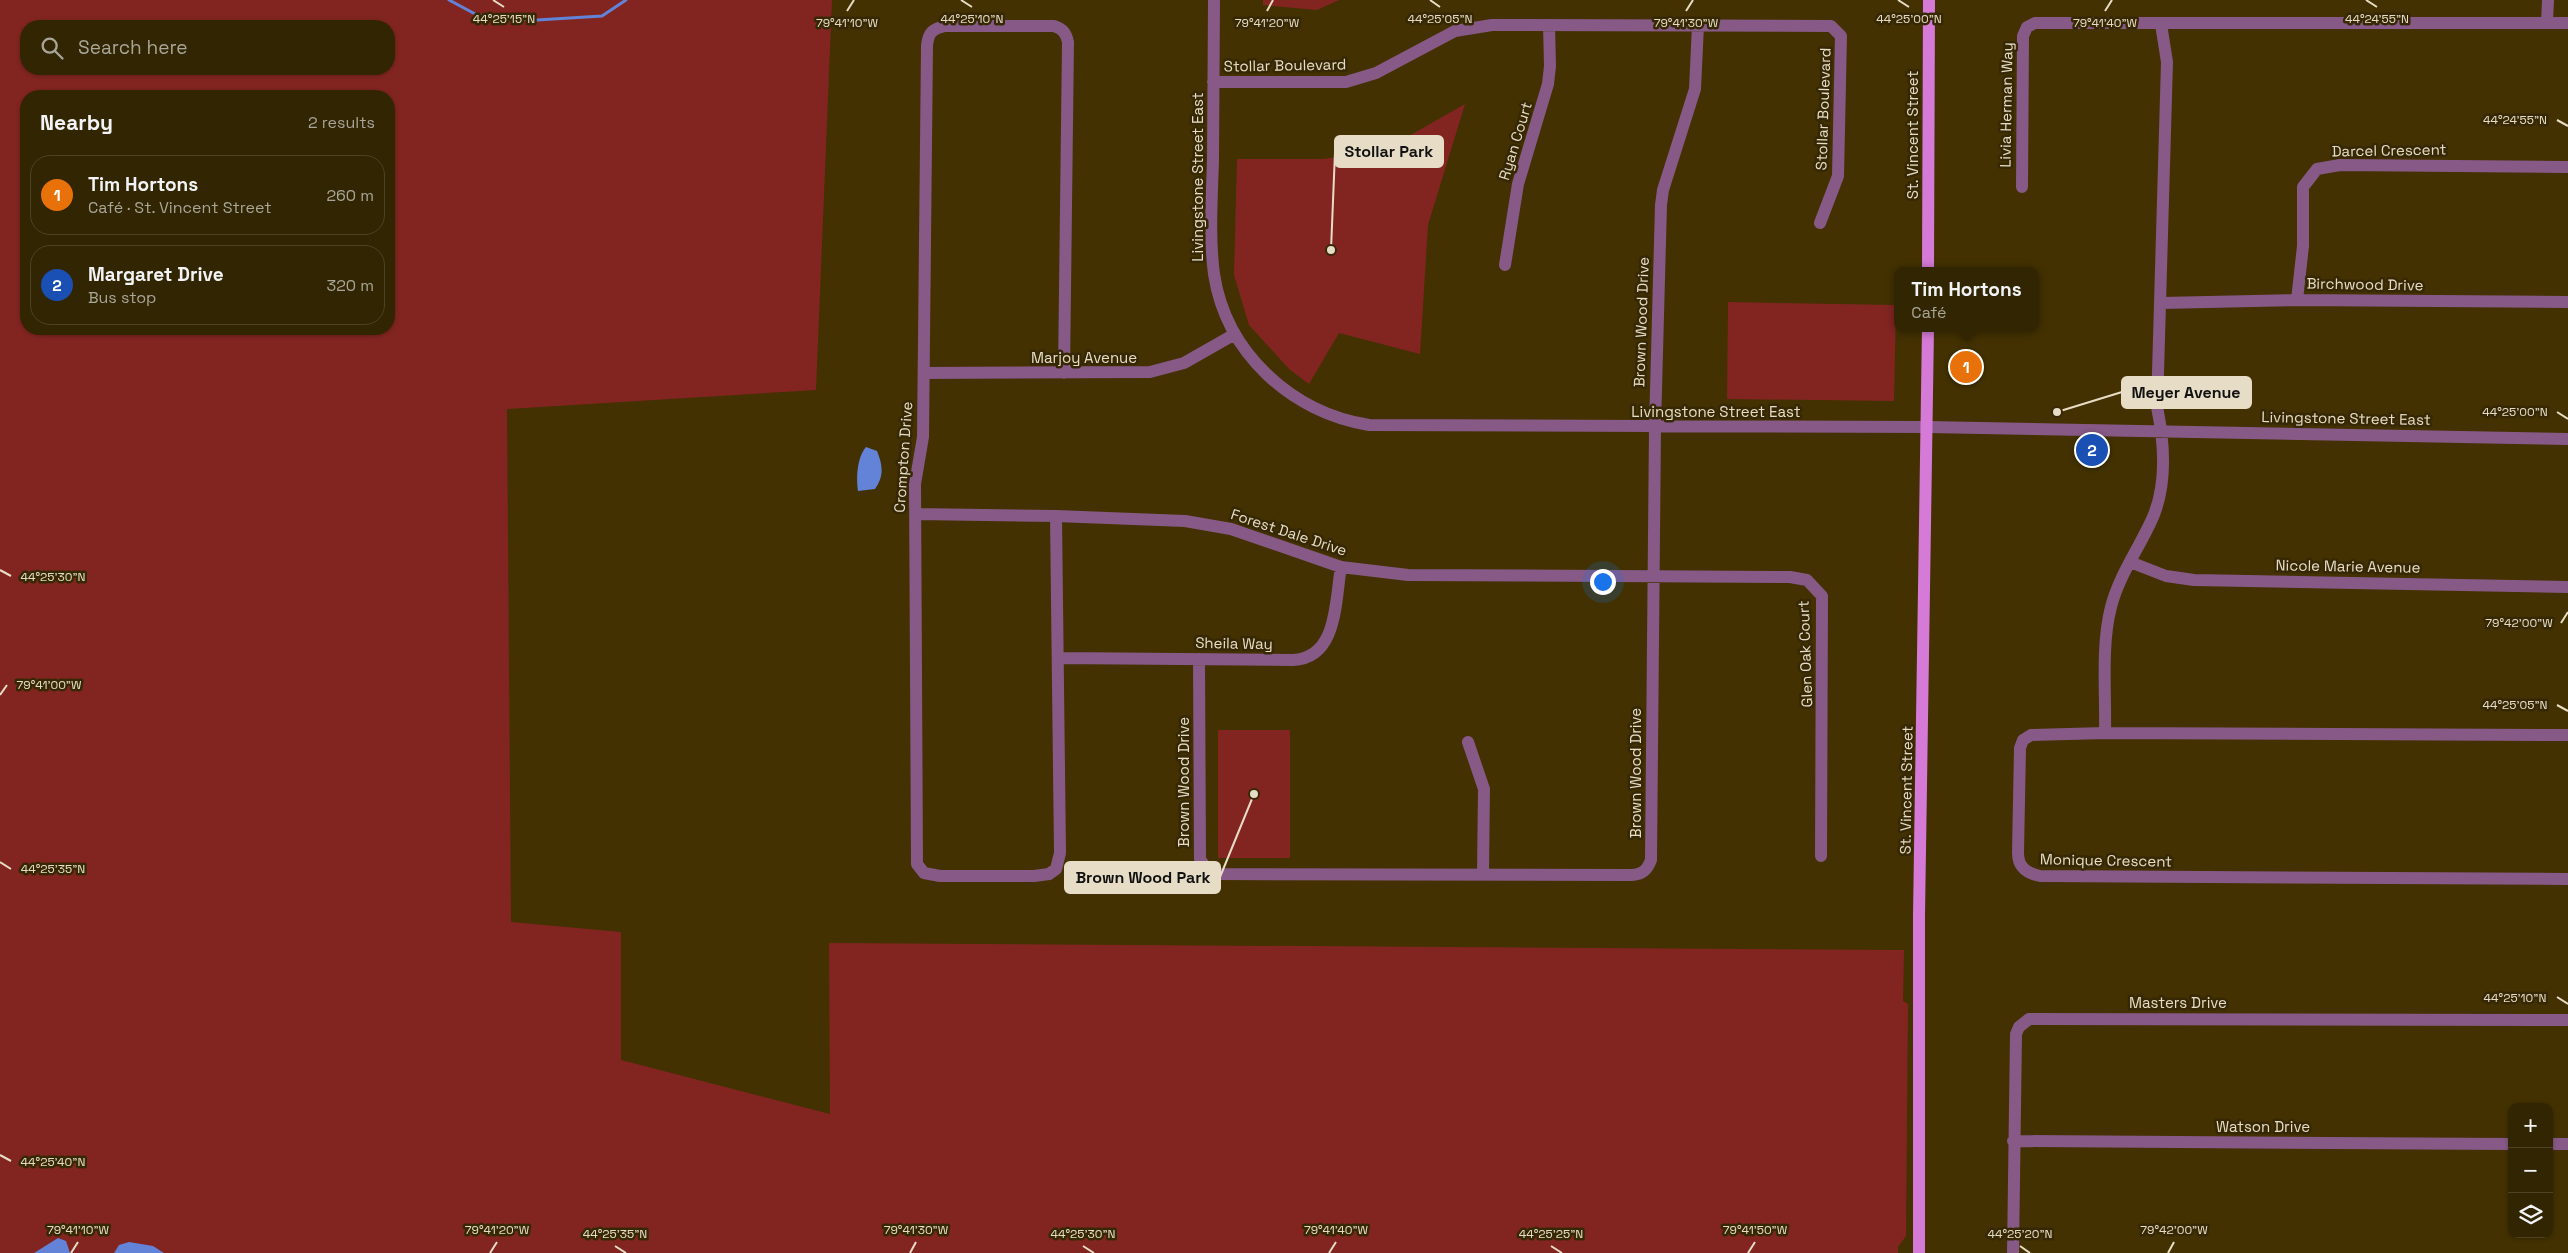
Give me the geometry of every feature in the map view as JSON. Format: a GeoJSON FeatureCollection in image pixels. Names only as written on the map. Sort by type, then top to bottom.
{"type":"FeatureCollection","features":[{"type":"Feature","properties":{"kind":"main road","name":"St. Vincent Street"},"geometry":{"type":"LineString","coordinates":[[1928,267],[1929,0]]}},
{"type":"Feature","properties":{"kind":"main road","name":"St. Vincent Street"},"geometry":{"type":"LineString","coordinates":[[1919,1253],[1920,915],[1928,332]]}},
{"type":"Feature","properties":{"kind":"street","name":"Livingstone Street East"},"geometry":{"type":"LineString","coordinates":[[1214,0],[1212,258],[1222,306],[1236,334],[1263,372],[1289,393],[1320,411],[1350,422],[1369,425],[1928,428],[2568,439]]}},
{"type":"Feature","properties":{"kind":"street"},"geometry":{"type":"LineString","coordinates":[[2547,23],[2548,0]]}},
{"type":"Feature","properties":{"kind":"street","name":"Livia Herman Way"},"geometry":{"type":"LineString","coordinates":[[2022,187],[2023,38],[2027,27],[2039,22],[2161,24],[2568,23]]}},
{"type":"Feature","properties":{"kind":"street"},"geometry":{"type":"LineString","coordinates":[[2105,733],[2108,618],[2116,590],[2152,518],[2159,498],[2162,431],[2157,407],[2167,62],[2161,24]]}},
{"type":"Feature","properties":{"kind":"street","name":"Stollar Boulevard"},"geometry":{"type":"LineString","coordinates":[[1213,82],[1346,82],[1376,73],[1455,32],[1492,25],[1823,25],[1837,30],[1841,36],[1838,176],[1820,223]]}},
{"type":"Feature","properties":{"kind":"street","name":"Ryan Court"},"geometry":{"type":"LineString","coordinates":[[1506,265],[1518,184],[1548,84],[1550,66],[1548,25]]}},
{"type":"Feature","properties":{"kind":"street","name":"Brown Wood Drive"},"geometry":{"type":"LineString","coordinates":[[1199,659],[1200,859],[1206,868],[1217,874],[1483,873],[1632,875],[1641,874],[1648,868],[1651,860],[1655,427],[1661,205],[1663,190],[1695,89],[1698,25]]}},
{"type":"Feature","properties":{"kind":"street","name":"Crompton Drive"},"geometry":{"type":"LineString","coordinates":[[1056,516],[1060,853],[1056,869],[1049,874],[1034,876],[940,876],[924,873],[917,864],[915,484],[923,437],[928,36],[933,29],[945,26],[1049,26],[1060,28],[1066,33],[1068,42],[1064,373]]}},
{"type":"Feature","properties":{"kind":"street","name":"Darcel Crescent"},"geometry":{"type":"LineString","coordinates":[[2297,300],[2303,246],[2303,187],[2316,168],[2340,165],[2568,167]]}},
{"type":"Feature","properties":{"kind":"street","name":"Birchwood Drive"},"geometry":{"type":"LineString","coordinates":[[2161,303],[2297,300],[2568,302]]}},
{"type":"Feature","properties":{"kind":"street","name":"Marjoy Avenue"},"geometry":{"type":"LineString","coordinates":[[924,373],[1138,373],[1169,369],[1236,334]]}},
{"type":"Feature","properties":{"kind":"street","name":"Forest Dale Drive"},"geometry":{"type":"LineString","coordinates":[[916,514],[1162,519],[1204,524],[1231,529],[1341,567],[1408,575],[1653,577]]}},
{"type":"Feature","properties":{"kind":"street","name":"Nicole Marie Avenue"},"geometry":{"type":"LineString","coordinates":[[2130,562],[2180,579],[2568,586]]}},
{"type":"Feature","properties":{"kind":"street","name":"Sheila Way"},"geometry":{"type":"LineString","coordinates":[[1059,658],[1294,660],[1311,657],[1327,642],[1341,567]]}},
{"type":"Feature","properties":{"kind":"street","name":"Glen Oak Court"},"geometry":{"type":"LineString","coordinates":[[1653,577],[1790,577],[1807,580],[1822,596],[1821,856]]}},
{"type":"Feature","properties":{"kind":"street","name":"Monique Crescent"},"geometry":{"type":"LineString","coordinates":[[2568,735],[2105,733],[2032,735],[2023,740],[2019,756],[2018,861],[2030,874],[2568,879]]}},
{"type":"Feature","properties":{"kind":"street"},"geometry":{"type":"LineString","coordinates":[[1468,742],[1484,789],[1483,873]]}},
{"type":"Feature","properties":{"kind":"street","name":"Masters Drive"},"geometry":{"type":"LineString","coordinates":[[2013,1253],[2016,1034],[2019,1027],[2029,1019],[2568,1020]]}},
{"type":"Feature","properties":{"kind":"street","name":"Watson Drive"},"geometry":{"type":"LineString","coordinates":[[2014,1141],[2508,1144]]}},
{"type":"Feature","properties":{"kind":"street"},"geometry":{"type":"LineString","coordinates":[[2553,1144],[2568,1144]]}},
{"type":"Feature","properties":{"kind":"shaded area"},"geometry":{"type":"Polygon","coordinates":[[[0,0],[832,0],[816,390],[507,409],[511,922],[621,932],[621,1060],[830,1114],[829,943],[1904,950],[1903,1001],[1908,1004],[1906,1236],[1898,1247],[1898,1253],[0,1253],[0,0]]]}},
{"type":"Feature","properties":{"kind":"shaded area"},"geometry":{"type":"Polygon","coordinates":[[[1263,0],[1339,0],[1317,10],[1263,5],[1263,0]]]}},
{"type":"Feature","properties":{"kind":"shaded area"},"geometry":{"type":"Polygon","coordinates":[[[1465,104],[1428,225],[1420,354],[1339,333],[1309,384],[1289,369],[1249,325],[1234,275],[1237,159],[1321,159],[1379,153],[1465,104]]]}},
{"type":"Feature","properties":{"kind":"shaded area"},"geometry":{"type":"Polygon","coordinates":[[[1728,302],[1894,305],[1894,401],[1727,399],[1728,302]]]}},
{"type":"Feature","properties":{"kind":"shaded area"},"geometry":{"type":"Polygon","coordinates":[[[1218,730],[1290,730],[1290,858],[1218,858],[1218,730]]]}},
{"type":"Feature","properties":{"kind":"water"},"geometry":{"type":"Polygon","coordinates":[[[866,447],[877,451],[881,475],[875,489],[858,491],[858,468],[866,447]]]}},
{"type":"Feature","properties":{"kind":"water"},"geometry":{"type":"Polygon","coordinates":[[[58,1238],[66,1241],[70,1253],[34,1253],[58,1238]]]}},
{"type":"Feature","properties":{"kind":"water"},"geometry":{"type":"Polygon","coordinates":[[[129,1242],[153,1246],[164,1253],[114,1253],[119,1245],[129,1242]]]}},
{"type":"Feature","properties":{"kind":"waterway"},"geometry":{"type":"LineString","coordinates":[[449,0],[477,15],[537,20],[602,16],[626,0]]}},
{"type":"Feature","properties":{"kind":"place","name":"Stollar Park"},"geometry":{"type":"Point","coordinates":[1331,250]}},
{"type":"Feature","properties":{"kind":"place","name":"Tim Hortons"},"geometry":{"type":"Point","coordinates":[1966,367]}},
{"type":"Feature","properties":{"kind":"place","name":"Meyer Avenue"},"geometry":{"type":"Point","coordinates":[2057,412]}},
{"type":"Feature","properties":{"kind":"place","name":"Margaret Drive"},"geometry":{"type":"Point","coordinates":[2092,450]}},
{"type":"Feature","properties":{"kind":"place","name":"Brown Wood Park"},"geometry":{"type":"Point","coordinates":[1254,794]}}]}
